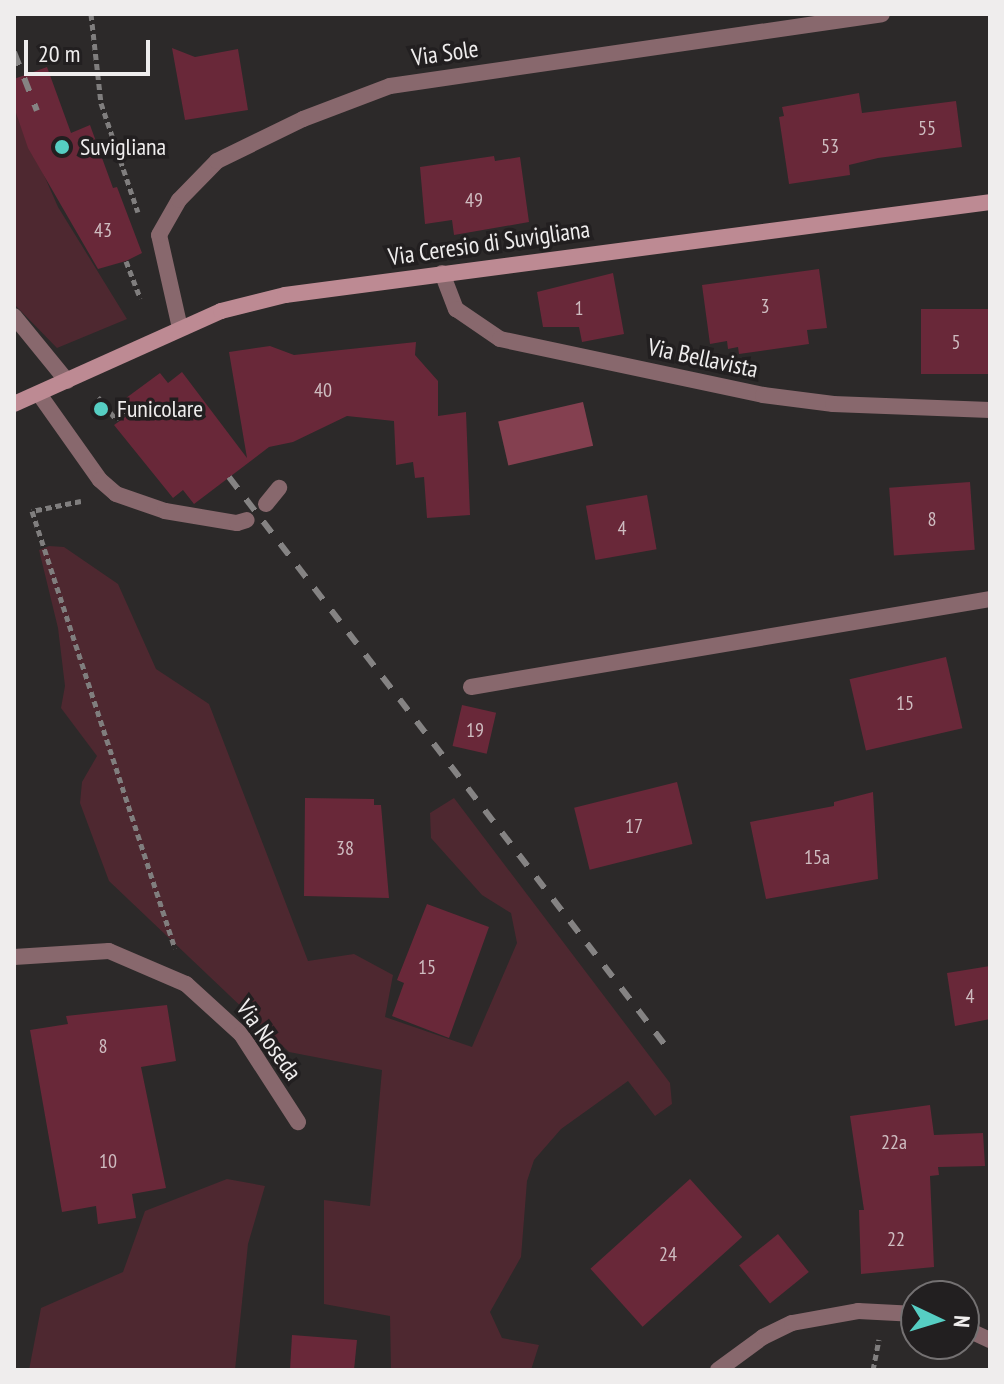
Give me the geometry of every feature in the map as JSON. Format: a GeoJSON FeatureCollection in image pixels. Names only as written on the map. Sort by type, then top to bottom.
{"type":"FeatureCollection","features":[{"type":"Feature","properties":{"kind":"main road","name":"Via Ceresio di Suvigliana"},"geometry":{"type":"LineString","coordinates":[[14,404],[180,328],[285,295],[990,202]]}},
{"type":"Feature","properties":{"kind":"street","name":"Via Sole"},"geometry":{"type":"LineString","coordinates":[[180,328],[159,235],[179,200],[217,161],[303,119],[390,86],[882,14]]}},
{"type":"Feature","properties":{"kind":"street","name":"Via Bellavista"},"geometry":{"type":"LineString","coordinates":[[442,273],[456,309],[500,339],[763,395],[833,404],[990,410]]}},
{"type":"Feature","properties":{"kind":"street"},"geometry":{"type":"LineString","coordinates":[[14,316],[67,381]]}},
{"type":"Feature","properties":{"kind":"street"},"geometry":{"type":"LineString","coordinates":[[39,394],[100,480],[116,494],[165,511],[237,523],[247,520]]}},
{"type":"Feature","properties":{"kind":"street"},"geometry":{"type":"LineString","coordinates":[[266,504],[279,488]]}},
{"type":"Feature","properties":{"kind":"street"},"geometry":{"type":"LineString","coordinates":[[471,687],[990,599]]}},
{"type":"Feature","properties":{"kind":"street","name":"Via Noseda"},"geometry":{"type":"LineString","coordinates":[[14,957],[109,951],[186,984],[241,1034],[298,1122]]}},
{"type":"Feature","properties":{"kind":"street"},"geometry":{"type":"LineString","coordinates":[[718,1370],[763,1337],[792,1323],[858,1311],[900,1313]]}},
{"type":"Feature","properties":{"kind":"path"},"geometry":{"type":"LineString","coordinates":[[91,14],[101,103],[142,224]]}},
{"type":"Feature","properties":{"kind":"path"},"geometry":{"type":"LineString","coordinates":[[137,290],[146,287]]}},
{"type":"Feature","properties":{"kind":"path"},"geometry":{"type":"LineString","coordinates":[[116,419],[128,407]]}},
{"type":"Feature","properties":{"kind":"path"},"geometry":{"type":"LineString","coordinates":[[116,494],[32,511],[186,984]]}},
{"type":"Feature","properties":{"kind":"shaded area"},"geometry":{"type":"Polygon","coordinates":[[[14,107],[58,207],[127,319],[57,348],[14,304],[14,107]]]}},
{"type":"Feature","properties":{"kind":"shaded area"},"geometry":{"type":"Polygon","coordinates":[[[583,402],[593,446],[508,465],[498,422],[583,402]]]}},
{"type":"Feature","properties":{"kind":"shaded area"},"geometry":{"type":"Polygon","coordinates":[[[49,546],[64,547],[118,584],[156,669],[209,704],[308,961],[354,954],[393,975],[385,1017],[472,1047],[517,943],[511,913],[482,895],[431,838],[430,813],[454,798],[670,1083],[672,1104],[655,1116],[628,1081],[561,1129],[534,1160],[527,1181],[521,1257],[490,1312],[502,1338],[539,1345],[531,1370],[391,1370],[390,1316],[324,1304],[324,1200],[370,1206],[382,1070],[289,1052],[109,881],[80,803],[82,782],[97,756],[61,708],[65,686],[58,628],[39,550],[49,546]]]}},
{"type":"Feature","properties":{"kind":"shaded area"},"geometry":{"type":"Polygon","coordinates":[[[227,1179],[265,1186],[248,1244],[235,1370],[29,1370],[41,1308],[123,1272],[145,1211],[227,1179]]]}},
{"type":"Feature","properties":{"kind":"building"},"geometry":{"type":"Polygon","coordinates":[[[172,48],[195,57],[238,49],[248,110],[185,120],[172,48]]]}},
{"type":"Feature","properties":{"kind":"building"},"geometry":{"type":"Polygon","coordinates":[[[47,67],[71,133],[90,125],[113,188],[117,187],[142,253],[126,261],[98,269],[28,148],[14,107],[14,79],[47,67]]]}},
{"type":"Feature","properties":{"kind":"building"},"geometry":{"type":"Polygon","coordinates":[[[859,93],[862,113],[956,101],[962,147],[878,158],[849,165],[850,175],[789,184],[779,117],[784,116],[782,107],[859,93]]]}},
{"type":"Feature","properties":{"kind":"building"},"geometry":{"type":"Polygon","coordinates":[[[494,156],[495,161],[520,157],[529,222],[454,235],[452,220],[425,224],[420,167],[494,156]]]}},
{"type":"Feature","properties":{"kind":"building"},"geometry":{"type":"Polygon","coordinates":[[[819,269],[827,328],[807,330],[809,344],[739,354],[738,347],[728,349],[727,341],[710,344],[702,285],[819,269]]]}},
{"type":"Feature","properties":{"kind":"building"},"geometry":{"type":"Polygon","coordinates":[[[613,273],[624,334],[582,342],[579,327],[543,327],[537,292],[613,273]]]}},
{"type":"Feature","properties":{"kind":"building"},"geometry":{"type":"Polygon","coordinates":[[[921,309],[990,309],[990,374],[921,374],[921,309]]]}},
{"type":"Feature","properties":{"kind":"building"},"geometry":{"type":"Polygon","coordinates":[[[416,342],[415,355],[438,381],[438,416],[466,412],[470,515],[427,518],[424,477],[415,478],[413,462],[396,465],[394,421],[347,416],[293,442],[269,447],[194,504],[183,490],[173,498],[114,425],[131,413],[122,401],[160,373],[168,383],[182,372],[247,458],[229,352],[270,346],[294,355],[416,342]]]}},
{"type":"Feature","properties":{"kind":"building"},"geometry":{"type":"Polygon","coordinates":[[[970,482],[975,550],[894,555],[889,488],[970,482]]]}},
{"type":"Feature","properties":{"kind":"building"},"geometry":{"type":"Polygon","coordinates":[[[647,495],[657,549],[595,560],[586,506],[647,495]]]}},
{"type":"Feature","properties":{"kind":"building"},"geometry":{"type":"Polygon","coordinates":[[[946,657],[962,728],[866,750],[850,679],[946,657]]]}},
{"type":"Feature","properties":{"kind":"building"},"geometry":{"type":"Polygon","coordinates":[[[462,705],[496,713],[487,754],[453,746],[462,705]]]}},
{"type":"Feature","properties":{"kind":"building"},"geometry":{"type":"Polygon","coordinates":[[[677,782],[692,844],[590,870],[574,808],[677,782]]]}},
{"type":"Feature","properties":{"kind":"building"},"geometry":{"type":"Polygon","coordinates":[[[873,792],[878,879],[766,899],[750,822],[834,806],[834,802],[873,792]]]}},
{"type":"Feature","properties":{"kind":"building"},"geometry":{"type":"Polygon","coordinates":[[[305,798],[374,799],[374,805],[381,805],[389,898],[304,896],[305,798]]]}},
{"type":"Feature","properties":{"kind":"building"},"geometry":{"type":"Polygon","coordinates":[[[427,904],[489,927],[449,1038],[392,1016],[404,983],[397,980],[427,904]]]}},
{"type":"Feature","properties":{"kind":"building"},"geometry":{"type":"Polygon","coordinates":[[[990,966],[990,1019],[955,1026],[947,973],[990,966]]]}},
{"type":"Feature","properties":{"kind":"building"},"geometry":{"type":"Polygon","coordinates":[[[167,1005],[176,1061],[141,1067],[166,1188],[132,1194],[136,1218],[98,1224],[96,1206],[62,1212],[30,1030],[68,1024],[66,1016],[167,1005]]]}},
{"type":"Feature","properties":{"kind":"building"},"geometry":{"type":"Polygon","coordinates":[[[930,1105],[934,1135],[983,1133],[985,1166],[938,1167],[939,1175],[930,1176],[934,1267],[861,1274],[859,1210],[864,1210],[850,1116],[930,1105]]]}},
{"type":"Feature","properties":{"kind":"building"},"geometry":{"type":"Polygon","coordinates":[[[690,1179],[742,1237],[643,1327],[590,1269],[690,1179]]]}},
{"type":"Feature","properties":{"kind":"building"},"geometry":{"type":"Polygon","coordinates":[[[778,1234],[809,1272],[770,1304],[739,1265],[778,1234]]]}},
{"type":"Feature","properties":{"kind":"building"},"geometry":{"type":"Polygon","coordinates":[[[292,1335],[357,1340],[354,1370],[290,1370],[292,1335]]]}},
{"type":"Feature","properties":{"kind":"railway"},"geometry":{"type":"LineString","coordinates":[[14,52],[37,111]]}},
{"type":"Feature","properties":{"kind":"railway"},"geometry":{"type":"LineString","coordinates":[[229,477],[665,1045]]}},
{"type":"Feature","properties":{"kind":"place","name":"Suvigliana"},"geometry":{"type":"Point","coordinates":[62,147]}},
{"type":"Feature","properties":{"kind":"place","name":"Funicolare"},"geometry":{"type":"Point","coordinates":[101,409]}}]}
